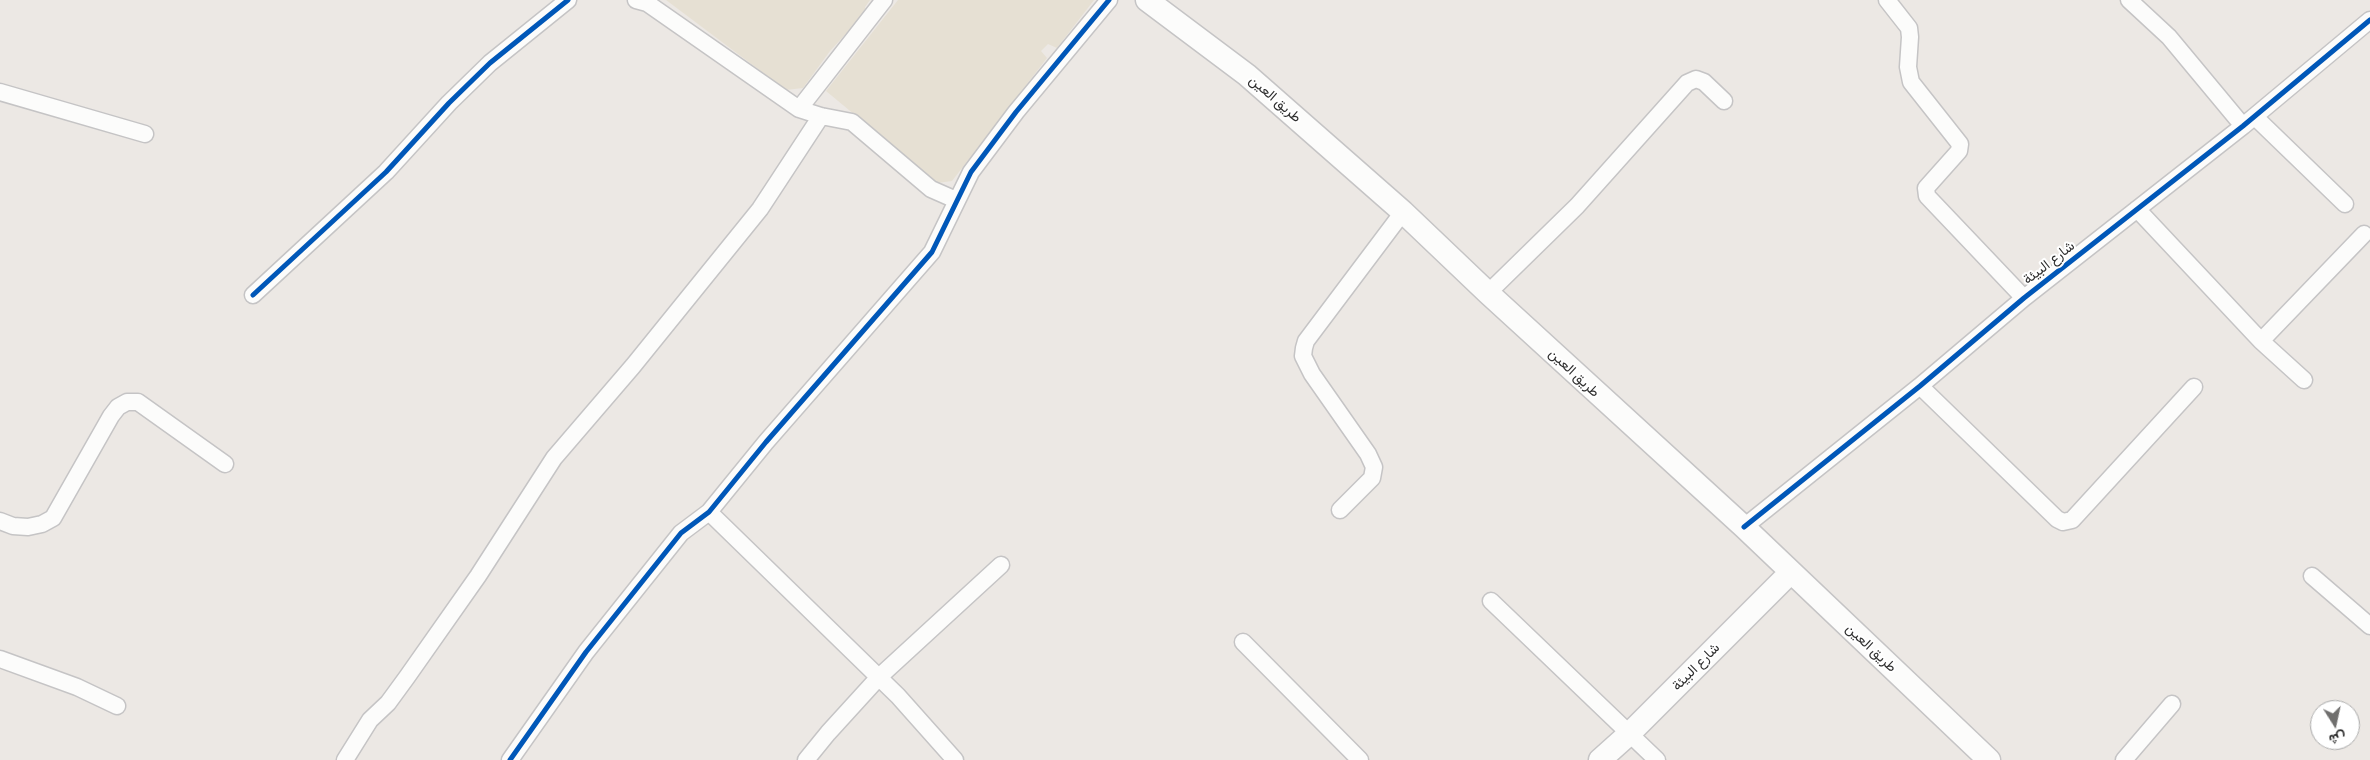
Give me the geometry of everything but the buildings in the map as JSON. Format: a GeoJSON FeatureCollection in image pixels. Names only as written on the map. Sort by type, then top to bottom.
{"type":"FeatureCollection","features":[{"type":"Feature","properties":{"kind":"main road","name":"طريق العين"},"geometry":{"type":"LineString","coordinates":[[1146,0],[1247,75],[1402,212],[1488,294],[1744,527],[1989,760]]}},
{"type":"Feature","properties":{"kind":"main road","name":"شارع البيئة"},"geometry":{"type":"LineString","coordinates":[[1600,760],[1629,734],[1790,572]]}},
{"type":"Feature","properties":{"kind":"street"},"geometry":{"type":"LineString","coordinates":[[253,296],[386,172],[449,103],[490,63],[568,0]]}},
{"type":"Feature","properties":{"kind":"street"},"geometry":{"type":"LineString","coordinates":[[799,109],[884,0]]}},
{"type":"Feature","properties":{"kind":"street"},"geometry":{"type":"LineString","coordinates":[[510,760],[586,652],[681,533],[709,512],[766,442],[932,252],[971,172],[1005,127],[1109,0]]}},
{"type":"Feature","properties":{"kind":"street"},"geometry":{"type":"LineString","coordinates":[[1887,0],[1909,28],[1908,67],[1911,82],[1960,144],[1959,151],[1926,188],[1927,196],[2024,298]]}},
{"type":"Feature","properties":{"kind":"street"},"geometry":{"type":"LineString","coordinates":[[2128,0],[2169,37],[2249,121],[2345,204]]}},
{"type":"Feature","properties":{"kind":"street"},"geometry":{"type":"LineString","coordinates":[[644,1],[799,109],[821,116],[852,122],[931,189],[956,200]]}},
{"type":"Feature","properties":{"kind":"street","name":"شارع البيئة"},"geometry":{"type":"LineString","coordinates":[[1744,527],[1920,386],[2024,298],[2249,121],[2370,20]]}},
{"type":"Feature","properties":{"kind":"street"},"geometry":{"type":"LineString","coordinates":[[1488,294],[1577,206],[1672,98],[1688,83],[1696,79],[1704,82],[1724,101]]}},
{"type":"Feature","properties":{"kind":"street"},"geometry":{"type":"LineString","coordinates":[[0,92],[49,104],[146,134]]}},
{"type":"Feature","properties":{"kind":"street"},"geometry":{"type":"LineString","coordinates":[[345,760],[370,720],[402,684],[478,576],[554,458],[633,366],[760,209],[821,116]]}},
{"type":"Feature","properties":{"kind":"street"},"geometry":{"type":"LineString","coordinates":[[2137,209],[2261,341],[2304,380]]}},
{"type":"Feature","properties":{"kind":"street"},"geometry":{"type":"LineString","coordinates":[[1340,510],[1372,478],[1374,467],[1368,454],[1306,365],[1303,356],[1304,348],[1306,341],[1402,212]]}},
{"type":"Feature","properties":{"kind":"street"},"geometry":{"type":"LineString","coordinates":[[2261,341],[2364,234]]}},
{"type":"Feature","properties":{"kind":"street"},"geometry":{"type":"LineString","coordinates":[[1920,386],[2057,519],[2063,522],[2072,520],[2078,514],[2194,387]]}},
{"type":"Feature","properties":{"kind":"street"},"geometry":{"type":"LineString","coordinates":[[0,521],[13,526],[28,527],[42,524],[53,518],[111,416],[118,407],[127,402],[138,402],[225,464]]}},
{"type":"Feature","properties":{"kind":"street"},"geometry":{"type":"LineString","coordinates":[[709,512],[879,677],[955,760]]}},
{"type":"Feature","properties":{"kind":"street"},"geometry":{"type":"LineString","coordinates":[[806,760],[879,677],[1001,565]]}},
{"type":"Feature","properties":{"kind":"street"},"geometry":{"type":"LineString","coordinates":[[2312,576],[2370,626]]}},
{"type":"Feature","properties":{"kind":"street"},"geometry":{"type":"LineString","coordinates":[[1491,602],[1657,760]]}},
{"type":"Feature","properties":{"kind":"street"},"geometry":{"type":"LineString","coordinates":[[1242,642],[1360,760]]}},
{"type":"Feature","properties":{"kind":"street"},"geometry":{"type":"LineString","coordinates":[[0,659],[77,687],[117,706]]}},
{"type":"Feature","properties":{"kind":"street"},"geometry":{"type":"LineString","coordinates":[[2124,760],[2172,704]]}},
{"type":"Feature","properties":{"kind":"shaded area"},"geometry":{"type":"Polygon","coordinates":[[[666,0],[870,0],[865,7],[866,12],[830,51],[803,88],[786,90],[666,0]]]}},
{"type":"Feature","properties":{"kind":"shaded area"},"geometry":{"type":"Polygon","coordinates":[[[898,0],[1094,0],[1057,48],[1048,44],[1041,51],[1047,58],[952,181],[937,183],[826,91],[898,0]]]}},
{"type":"Feature","properties":{"kind":"cycle path"},"geometry":{"type":"LineString","coordinates":[[253,295],[386,172],[449,103],[490,63],[568,0]]}},
{"type":"Feature","properties":{"kind":"cycle path"},"geometry":{"type":"LineString","coordinates":[[510,760],[586,652],[681,533],[709,512],[766,442],[932,252],[971,172],[1016,112],[1109,0]]}},
{"type":"Feature","properties":{"kind":"cycle path"},"geometry":{"type":"LineString","coordinates":[[1744,527],[1920,386],[2024,298],[2243,126],[2370,20]]}}]}
